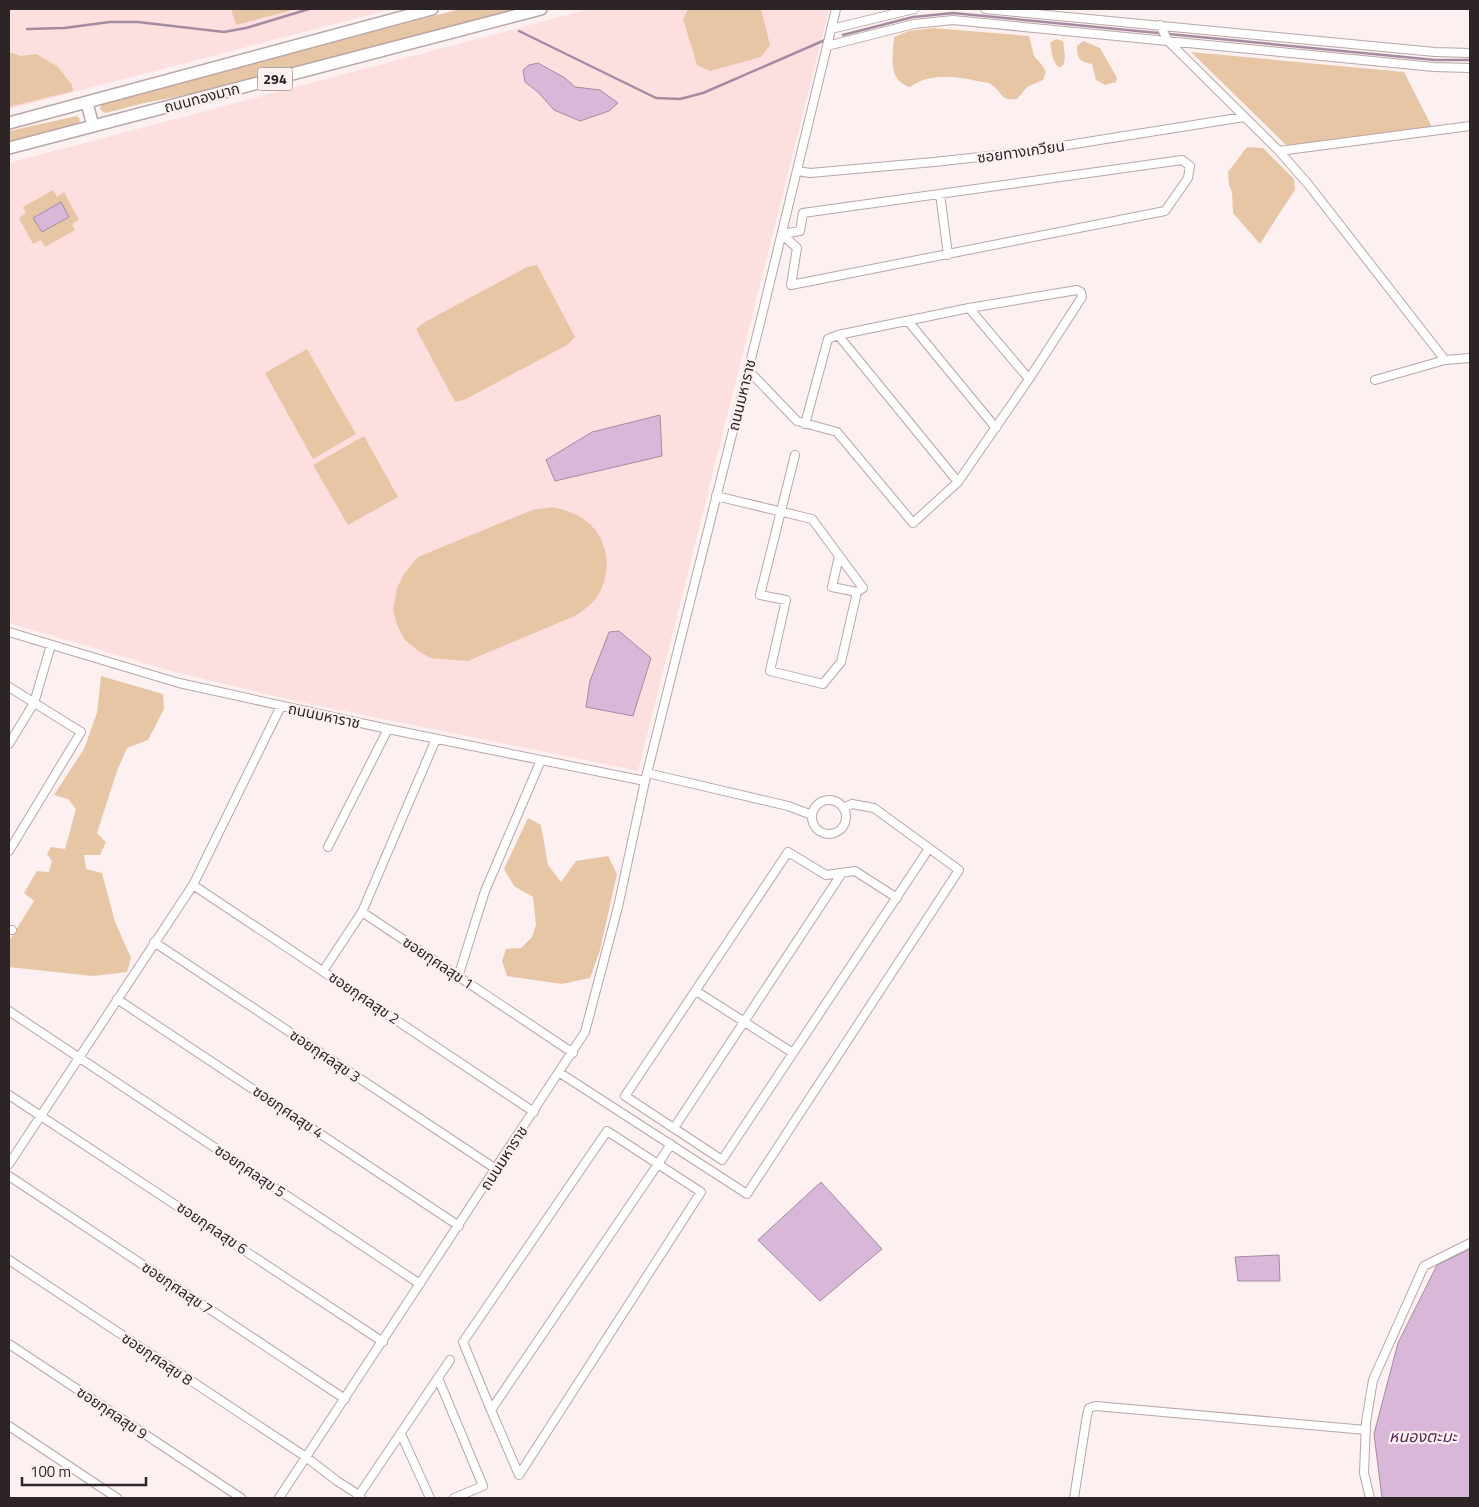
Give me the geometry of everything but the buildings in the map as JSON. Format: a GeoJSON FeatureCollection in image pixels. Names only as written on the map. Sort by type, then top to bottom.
{"type":"FeatureCollection","features":[{"type":"Feature","properties":{"kind":"main road","name":"ถนนทองมาก"},"geometry":{"type":"LineString","coordinates":[[9,123],[432,9]]}},
{"type":"Feature","properties":{"kind":"main road","name":"ถนนทองมาก"},"geometry":{"type":"LineString","coordinates":[[9,148],[541,9]]}},
{"type":"Feature","properties":{"kind":"main road"},"geometry":{"type":"LineString","coordinates":[[87,103],[93,126]]}},
{"type":"Feature","properties":{"kind":"street","name":"ถนนมหาราช"},"geometry":{"type":"LineString","coordinates":[[279,1498],[560,1073],[585,1032],[618,907],[646,777],[798,171],[836,9]]}},
{"type":"Feature","properties":{"kind":"street"},"geometry":{"type":"LineString","coordinates":[[831,29],[914,9]]}},
{"type":"Feature","properties":{"kind":"street"},"geometry":{"type":"LineString","coordinates":[[985,9],[1435,52],[1470,53]]}},
{"type":"Feature","properties":{"kind":"street"},"geometry":{"type":"LineString","coordinates":[[828,46],[914,24],[953,20],[1434,67],[1470,68]]}},
{"type":"Feature","properties":{"kind":"street"},"geometry":{"type":"LineString","coordinates":[[1160,25],[1168,41],[1279,151],[1308,184],[1445,360]]}},
{"type":"Feature","properties":{"kind":"street","name":"ซอยทางเกวียน"},"geometry":{"type":"LineString","coordinates":[[798,171],[819,172],[1024,152],[1244,118]]}},
{"type":"Feature","properties":{"kind":"street"},"geometry":{"type":"LineString","coordinates":[[1279,151],[1470,126]]}},
{"type":"Feature","properties":{"kind":"street"},"geometry":{"type":"LineString","coordinates":[[1182,160],[1190,166],[1188,178],[1165,211],[791,285],[797,248],[782,234],[800,231],[803,213],[1182,160]]}},
{"type":"Feature","properties":{"kind":"street"},"geometry":{"type":"LineString","coordinates":[[940,194],[948,255]]}},
{"type":"Feature","properties":{"kind":"street"},"geometry":{"type":"LineString","coordinates":[[748,370],[797,421],[805,424],[838,432],[913,523],[958,482],[1029,379],[1082,297],[1081,292],[1077,290],[969,308],[838,335],[828,339],[805,424]]}},
{"type":"Feature","properties":{"kind":"street"},"geometry":{"type":"LineString","coordinates":[[969,308],[1029,379]]}},
{"type":"Feature","properties":{"kind":"street"},"geometry":{"type":"LineString","coordinates":[[908,321],[996,428]]}},
{"type":"Feature","properties":{"kind":"street"},"geometry":{"type":"LineString","coordinates":[[838,335],[958,482]]}},
{"type":"Feature","properties":{"kind":"street"},"geometry":{"type":"LineString","coordinates":[[1375,380],[1445,360],[1470,358]]}},
{"type":"Feature","properties":{"kind":"street"},"geometry":{"type":"LineString","coordinates":[[716,496],[781,512],[812,519],[863,588],[857,592],[841,662],[823,684],[770,671],[786,600],[760,595],[781,512],[795,455]]}},
{"type":"Feature","properties":{"kind":"street"},"geometry":{"type":"LineString","coordinates":[[839,556],[832,587],[857,592]]}},
{"type":"Feature","properties":{"kind":"street","name":"ถนนมหาราช"},"geometry":{"type":"LineString","coordinates":[[9,632],[179,684],[540,760],[646,777]]}},
{"type":"Feature","properties":{"kind":"street"},"geometry":{"type":"LineString","coordinates":[[9,744],[34,703],[52,646]]}},
{"type":"Feature","properties":{"kind":"street"},"geometry":{"type":"LineString","coordinates":[[9,686],[81,732],[9,851]]}},
{"type":"Feature","properties":{"kind":"street"},"geometry":{"type":"LineString","coordinates":[[9,1164],[193,885],[281,706]]}},
{"type":"Feature","properties":{"kind":"street"},"geometry":{"type":"LineString","coordinates":[[328,847],[388,729]]}},
{"type":"Feature","properties":{"kind":"street"},"geometry":{"type":"LineString","coordinates":[[323,971],[362,912],[436,739]]}},
{"type":"Feature","properties":{"kind":"street"},"geometry":{"type":"LineString","coordinates":[[458,977],[485,891],[540,760]]}},
{"type":"Feature","properties":{"kind":"street"},"geometry":{"type":"LineString","coordinates":[[646,777],[788,806],[812,815]]}},
{"type":"Feature","properties":{"kind":"street"},"geometry":{"type":"LineString","coordinates":[[825,800],[832,800],[843,808],[846,815],[845,824],[833,834],[825,834],[818,830],[813,823],[812,815],[819,803],[825,800]]}},
{"type":"Feature","properties":{"kind":"street"},"geometry":{"type":"LineString","coordinates":[[560,1073],[747,1194],[960,870],[874,808],[852,804],[843,808]]}},
{"type":"Feature","properties":{"kind":"street"},"geometry":{"type":"LineString","coordinates":[[897,898],[855,871],[826,875],[788,852],[625,1096],[722,1160],[897,898],[929,848]]}},
{"type":"Feature","properties":{"kind":"street"},"geometry":{"type":"LineString","coordinates":[[674,1128],[842,873]]}},
{"type":"Feature","properties":{"kind":"street","name":"ซอยกุศลสุข 2"},"geometry":{"type":"LineString","coordinates":[[193,885],[534,1112]]}},
{"type":"Feature","properties":{"kind":"street","name":"ซอยกุศลสุข 1"},"geometry":{"type":"LineString","coordinates":[[362,912],[573,1053]]}},
{"type":"Feature","properties":{"kind":"street","name":"ซอยกุศลสุข 3"},"geometry":{"type":"LineString","coordinates":[[154,942],[496,1169]]}},
{"type":"Feature","properties":{"kind":"street"},"geometry":{"type":"LineString","coordinates":[[696,991],[793,1053]]}},
{"type":"Feature","properties":{"kind":"street","name":"ซอยกุศลสุข 4"},"geometry":{"type":"LineString","coordinates":[[117,999],[459,1226]]}},
{"type":"Feature","properties":{"kind":"street","name":"ซอยกุศลสุข 5"},"geometry":{"type":"LineString","coordinates":[[9,1011],[420,1284]]}},
{"type":"Feature","properties":{"kind":"street","name":"ซอยกุศลสุข 6"},"geometry":{"type":"LineString","coordinates":[[9,1095],[383,1342]]}},
{"type":"Feature","properties":{"kind":"street"},"geometry":{"type":"LineString","coordinates":[[607,1131],[701,1192],[519,1475],[491,1410],[463,1342],[607,1131]]}},
{"type":"Feature","properties":{"kind":"street"},"geometry":{"type":"LineString","coordinates":[[491,1410],[671,1144]]}},
{"type":"Feature","properties":{"kind":"street","name":"ซอยกุศลสุข 7"},"geometry":{"type":"LineString","coordinates":[[9,1176],[345,1399]]}},
{"type":"Feature","properties":{"kind":"street"},"geometry":{"type":"LineString","coordinates":[[1370,1498],[1364,1473],[1366,1430],[1373,1380],[1424,1266],[1470,1243]]}},
{"type":"Feature","properties":{"kind":"street","name":"ซอยกุศลสุข 8"},"geometry":{"type":"LineString","coordinates":[[9,1260],[306,1458],[359,1497]]}},
{"type":"Feature","properties":{"kind":"street","name":"ซอยกุศลสุข 9"},"geometry":{"type":"LineString","coordinates":[[9,1344],[241,1498]]}},
{"type":"Feature","properties":{"kind":"street"},"geometry":{"type":"LineString","coordinates":[[359,1497],[450,1360]]}},
{"type":"Feature","properties":{"kind":"street"},"geometry":{"type":"LineString","coordinates":[[438,1378],[483,1486],[454,1498]]}},
{"type":"Feature","properties":{"kind":"street"},"geometry":{"type":"LineString","coordinates":[[1074,1498],[1087,1415],[1089,1408],[1096,1406],[1366,1430]]}},
{"type":"Feature","properties":{"kind":"street"},"geometry":{"type":"LineString","coordinates":[[9,1426],[117,1498]]}},
{"type":"Feature","properties":{"kind":"street"},"geometry":{"type":"LineString","coordinates":[[401,1434],[430,1498]]}},
{"type":"Feature","properties":{"kind":"shaded area"},"geometry":{"type":"Polygon","coordinates":[[[9,9],[392,9],[9,109],[9,9]]]}},
{"type":"Feature","properties":{"kind":"shaded area"},"geometry":{"type":"Polygon","coordinates":[[[231,9],[296,9],[236,25],[231,9]]]}},
{"type":"Feature","properties":{"kind":"shaded area"},"geometry":{"type":"Polygon","coordinates":[[[460,9],[515,9],[201,92],[144,103],[106,113],[100,109],[101,105],[105,103],[460,9]]]}},
{"type":"Feature","properties":{"kind":"shaded area"},"geometry":{"type":"Polygon","coordinates":[[[590,9],[829,9],[638,771],[296,701],[178,673],[9,623],[9,163],[590,9]]]}},
{"type":"Feature","properties":{"kind":"shaded area"},"geometry":{"type":"Polygon","coordinates":[[[688,9],[761,9],[770,45],[761,57],[710,71],[697,65],[683,19],[688,9]]]}},
{"type":"Feature","properties":{"kind":"shaded area"},"geometry":{"type":"Polygon","coordinates":[[[933,28],[1029,36],[1034,56],[1046,72],[1043,80],[1027,87],[1017,99],[1005,98],[989,83],[960,78],[926,79],[910,87],[903,84],[898,79],[893,66],[894,37],[909,31],[933,28]]]}},
{"type":"Feature","properties":{"kind":"shaded area"},"geometry":{"type":"Polygon","coordinates":[[[1056,39],[1063,41],[1065,56],[1064,64],[1061,67],[1057,66],[1053,59],[1050,43],[1056,39]]]}},
{"type":"Feature","properties":{"kind":"shaded area"},"geometry":{"type":"Polygon","coordinates":[[[1083,41],[1100,48],[1117,78],[1116,82],[1105,85],[1096,80],[1092,64],[1082,61],[1078,56],[1077,46],[1083,41]]]}},
{"type":"Feature","properties":{"kind":"shaded area"},"geometry":{"type":"Polygon","coordinates":[[[9,52],[21,56],[36,54],[57,66],[72,85],[73,91],[9,107],[9,52]]]}},
{"type":"Feature","properties":{"kind":"shaded area"},"geometry":{"type":"Polygon","coordinates":[[[1191,52],[1404,72],[1432,127],[1287,146],[1191,52]]]}},
{"type":"Feature","properties":{"kind":"shaded area"},"geometry":{"type":"Polygon","coordinates":[[[77,116],[80,119],[79,123],[75,125],[9,143],[9,131],[77,116]]]}},
{"type":"Feature","properties":{"kind":"shaded area"},"geometry":{"type":"Polygon","coordinates":[[[1247,147],[1263,148],[1294,179],[1295,190],[1260,244],[1233,213],[1232,192],[1229,185],[1228,172],[1247,147]]]}},
{"type":"Feature","properties":{"kind":"shaded area"},"geometry":{"type":"Polygon","coordinates":[[[53,190],[57,197],[64,192],[79,220],[72,224],[75,230],[45,247],[41,240],[33,244],[19,218],[26,213],[23,207],[53,190]]]}},
{"type":"Feature","properties":{"kind":"shaded area"},"geometry":{"type":"Polygon","coordinates":[[[537,265],[575,337],[567,345],[466,399],[455,402],[416,329],[425,322],[527,267],[537,265]]]}},
{"type":"Feature","properties":{"kind":"shaded area"},"geometry":{"type":"Polygon","coordinates":[[[307,349],[356,434],[313,459],[265,373],[307,349]]]}},
{"type":"Feature","properties":{"kind":"shaded area"},"geometry":{"type":"Polygon","coordinates":[[[364,436],[398,497],[348,525],[313,465],[364,436]]]}},
{"type":"Feature","properties":{"kind":"shaded area"},"geometry":{"type":"Polygon","coordinates":[[[553,507],[585,520],[594,528],[604,548],[606,571],[604,583],[590,604],[577,615],[468,661],[430,658],[405,640],[397,625],[393,610],[397,588],[404,574],[418,557],[532,510],[553,507]]]}},
{"type":"Feature","properties":{"kind":"shaded area"},"geometry":{"type":"Polygon","coordinates":[[[101,676],[163,694],[164,709],[148,740],[127,748],[117,771],[97,833],[106,842],[100,855],[84,855],[86,869],[102,873],[115,922],[131,958],[127,972],[93,976],[9,967],[9,941],[34,901],[24,893],[37,871],[49,872],[52,861],[47,854],[51,847],[65,849],[76,809],[68,799],[54,795],[84,749],[97,713],[101,676]]]}},
{"type":"Feature","properties":{"kind":"shaded area"},"geometry":{"type":"Polygon","coordinates":[[[528,818],[541,825],[548,865],[561,882],[576,861],[608,856],[617,874],[600,950],[590,978],[562,984],[507,976],[502,961],[506,949],[521,948],[532,937],[536,925],[533,897],[514,886],[504,869],[528,818]]]}},
{"type":"Feature","properties":{"kind":"water"},"geometry":{"type":"Polygon","coordinates":[[[538,63],[565,78],[575,87],[600,90],[618,103],[609,111],[580,121],[554,110],[538,92],[525,82],[523,70],[529,65],[538,63]]]}},
{"type":"Feature","properties":{"kind":"water"},"geometry":{"type":"Polygon","coordinates":[[[61,202],[69,217],[42,232],[33,218],[61,202]]]}},
{"type":"Feature","properties":{"kind":"water"},"geometry":{"type":"Polygon","coordinates":[[[660,415],[662,456],[555,481],[546,460],[592,432],[660,415]]]}},
{"type":"Feature","properties":{"kind":"water"},"geometry":{"type":"Polygon","coordinates":[[[619,631],[651,658],[633,716],[586,707],[590,681],[609,632],[619,631]]]}},
{"type":"Feature","properties":{"kind":"water"},"geometry":{"type":"Polygon","coordinates":[[[821,1182],[882,1249],[820,1301],[758,1240],[821,1182]]]}},
{"type":"Feature","properties":{"kind":"water","name":"หนองตะมะ"},"geometry":{"type":"Polygon","coordinates":[[[1470,1249],[1470,1498],[1382,1498],[1374,1434],[1398,1343],[1437,1265],[1470,1249]]]}},
{"type":"Feature","properties":{"kind":"water"},"geometry":{"type":"Polygon","coordinates":[[[1279,1255],[1280,1281],[1238,1281],[1235,1257],[1279,1255]]]}},
{"type":"Feature","properties":{"kind":"waterway"},"geometry":{"type":"LineString","coordinates":[[27,29],[64,28],[110,22],[138,22],[224,32],[246,28],[309,9]]}},
{"type":"Feature","properties":{"kind":"waterway"},"geometry":{"type":"LineString","coordinates":[[843,35],[913,17],[953,13],[1435,60],[1470,60]]}},
{"type":"Feature","properties":{"kind":"waterway"},"geometry":{"type":"LineString","coordinates":[[519,31],[656,98],[680,99],[703,93],[825,40]]}}]}
